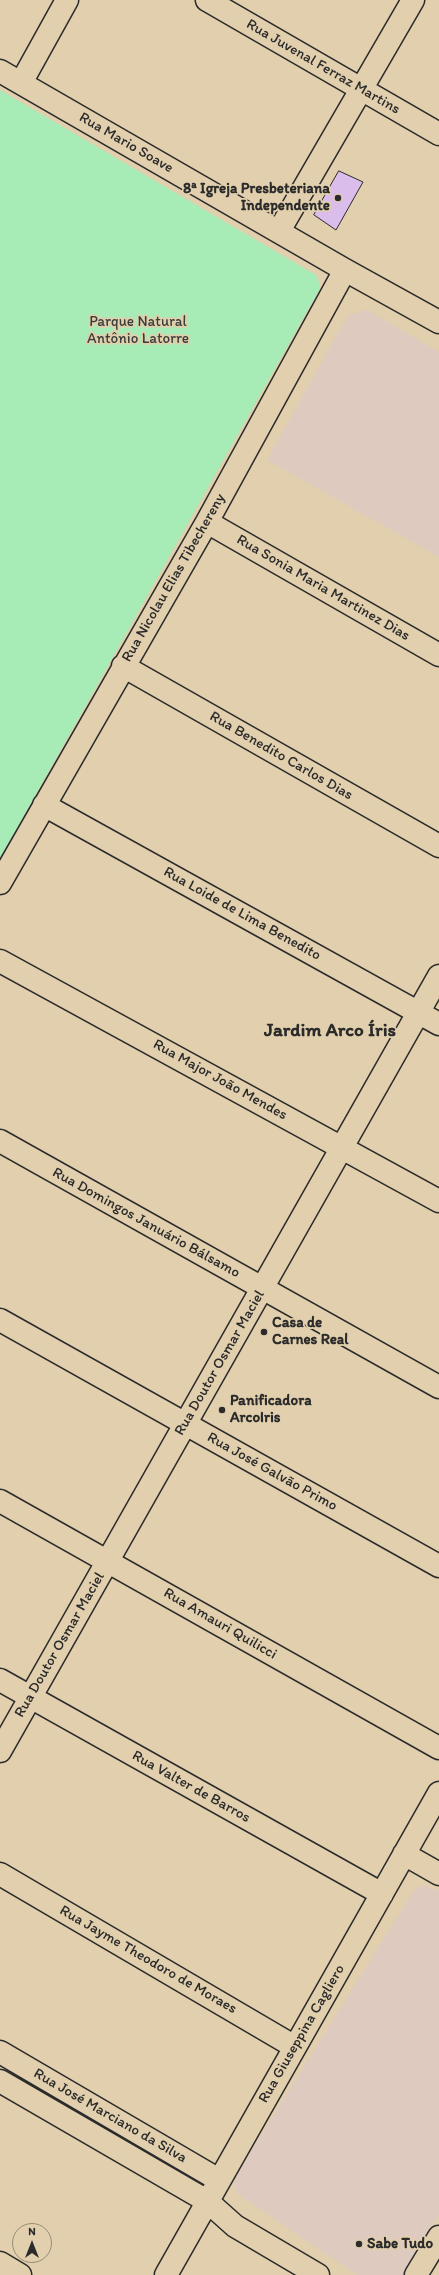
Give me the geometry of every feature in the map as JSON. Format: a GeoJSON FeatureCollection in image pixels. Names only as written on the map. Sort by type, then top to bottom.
{"type":"FeatureCollection","features":[{"type":"Feature","properties":{"kind":"street"},"geometry":{"type":"LineString","coordinates":[[21,83],[67,0]]}},
{"type":"Feature","properties":{"kind":"street","name":"Rua Juvenal Ferraz Martins"},"geometry":{"type":"LineString","coordinates":[[207,0],[439,134]]}},
{"type":"Feature","properties":{"kind":"street"},"geometry":{"type":"LineString","coordinates":[[279,231],[413,0]]}},
{"type":"Feature","properties":{"kind":"street","name":"Rua Mario Soave"},"geometry":{"type":"LineString","coordinates":[[0,71],[345,270],[439,322]]}},
{"type":"Feature","properties":{"kind":"street","name":"Rua Nicolau Elias Tibechereny"},"geometry":{"type":"LineString","coordinates":[[0,883],[123,666],[207,522],[345,270]]}},
{"type":"Feature","properties":{"kind":"street","name":"Rua Sonia Maria Martinez Dias"},"geometry":{"type":"LineString","coordinates":[[207,522],[439,655]]}},
{"type":"Feature","properties":{"kind":"street","name":"Rua Benedito Carlos Dias"},"geometry":{"type":"LineString","coordinates":[[123,666],[439,846]]}},
{"type":"Feature","properties":{"kind":"street","name":"Rua Loide de Lima Benedito"},"geometry":{"type":"LineString","coordinates":[[44,805],[439,1024]]}},
{"type":"Feature","properties":{"kind":"street","name":"Rua Major João Mendes"},"geometry":{"type":"LineString","coordinates":[[0,961],[439,1201]]}},
{"type":"Feature","properties":{"kind":"street","name":"Rua Doutor Osmar Maciel"},"geometry":{"type":"LineString","coordinates":[[0,1751],[439,976]]}},
{"type":"Feature","properties":{"kind":"street","name":"Rua Domingos Januário Bálsamo"},"geometry":{"type":"LineString","coordinates":[[0,1141],[263,1287],[439,1387]]}},
{"type":"Feature","properties":{"kind":"street","name":"Rua José Galvão Primo"},"geometry":{"type":"LineString","coordinates":[[0,1320],[439,1566]]}},
{"type":"Feature","properties":{"kind":"street","name":"Rua Amauri Quilicci"},"geometry":{"type":"LineString","coordinates":[[0,1501],[439,1748]]}},
{"type":"Feature","properties":{"kind":"street","name":"Rua Valter de Barros"},"geometry":{"type":"LineString","coordinates":[[0,1680],[382,1894]]}},
{"type":"Feature","properties":{"kind":"street","name":"Rua Giuseppina Cagliero"},"geometry":{"type":"LineString","coordinates":[[166,2275],[439,1792]]}},
{"type":"Feature","properties":{"kind":"street"},"geometry":{"type":"LineString","coordinates":[[404,1854],[439,1874]]}},
{"type":"Feature","properties":{"kind":"street","name":"Rua Jayme Theodoro de Moraes"},"geometry":{"type":"LineString","coordinates":[[0,1874],[295,2047]]}},
{"type":"Feature","properties":{"kind":"street","name":"Rua José Marciano da Silva"},"geometry":{"type":"LineString","coordinates":[[0,2052],[219,2180]]}},
{"type":"Feature","properties":{"kind":"street","name":"Rua José Marciano da Silva"},"geometry":{"type":"LineString","coordinates":[[0,2081],[207,2201],[235,2226],[318,2275]]}},
{"type":"Feature","properties":{"kind":"street"},"geometry":{"type":"LineString","coordinates":[[416,2275],[439,2237]]}},
{"type":"Feature","properties":{"kind":"street"},"geometry":{"type":"LineString","coordinates":[[0,2263],[20,2275]]}},
{"type":"Feature","properties":{"kind":"shaded area"},"geometry":{"type":"Polygon","coordinates":[[[367,310],[439,352],[439,557],[267,460],[348,315],[367,310]]]}},
{"type":"Feature","properties":{"kind":"shaded area"},"geometry":{"type":"Polygon","coordinates":[[[423,1885],[439,1891],[439,2215],[403,2275],[357,2275],[238,2194],[233,2185],[237,2173],[415,1889],[423,1885]]]}},
{"type":"Feature","properties":{"kind":"green space","name":"Parque Natural Antônio Latorre"},"geometry":{"type":"Polygon","coordinates":[[[0,90],[316,275],[319,282],[319,290],[0,858],[0,90]]]}},
{"type":"Feature","properties":{"kind":"building","name":"8ª Igreja Presbeteriana Independente"},"geometry":{"type":"Polygon","coordinates":[[[339,171],[363,182],[336,230],[314,215],[339,171]]]}},
{"type":"Feature","properties":{"kind":"place","name":"8ª Igreja Presbeteriana Independente"},"geometry":{"type":"Point","coordinates":[338,198]}},
{"type":"Feature","properties":{"kind":"place","name":"Casa de Carnes Real"},"geometry":{"type":"Point","coordinates":[264,1332]}},
{"type":"Feature","properties":{"kind":"place","name":"Panificadora ArcoIris"},"geometry":{"type":"Point","coordinates":[222,1410]}},
{"type":"Feature","properties":{"kind":"place","name":"Sabe Tudo"},"geometry":{"type":"Point","coordinates":[359,2244]}},
{"type":"Feature","properties":{"kind":"district","name":"Jardim Arco Íris"},"geometry":{"type":"Point","coordinates":[330,1031]}}]}
